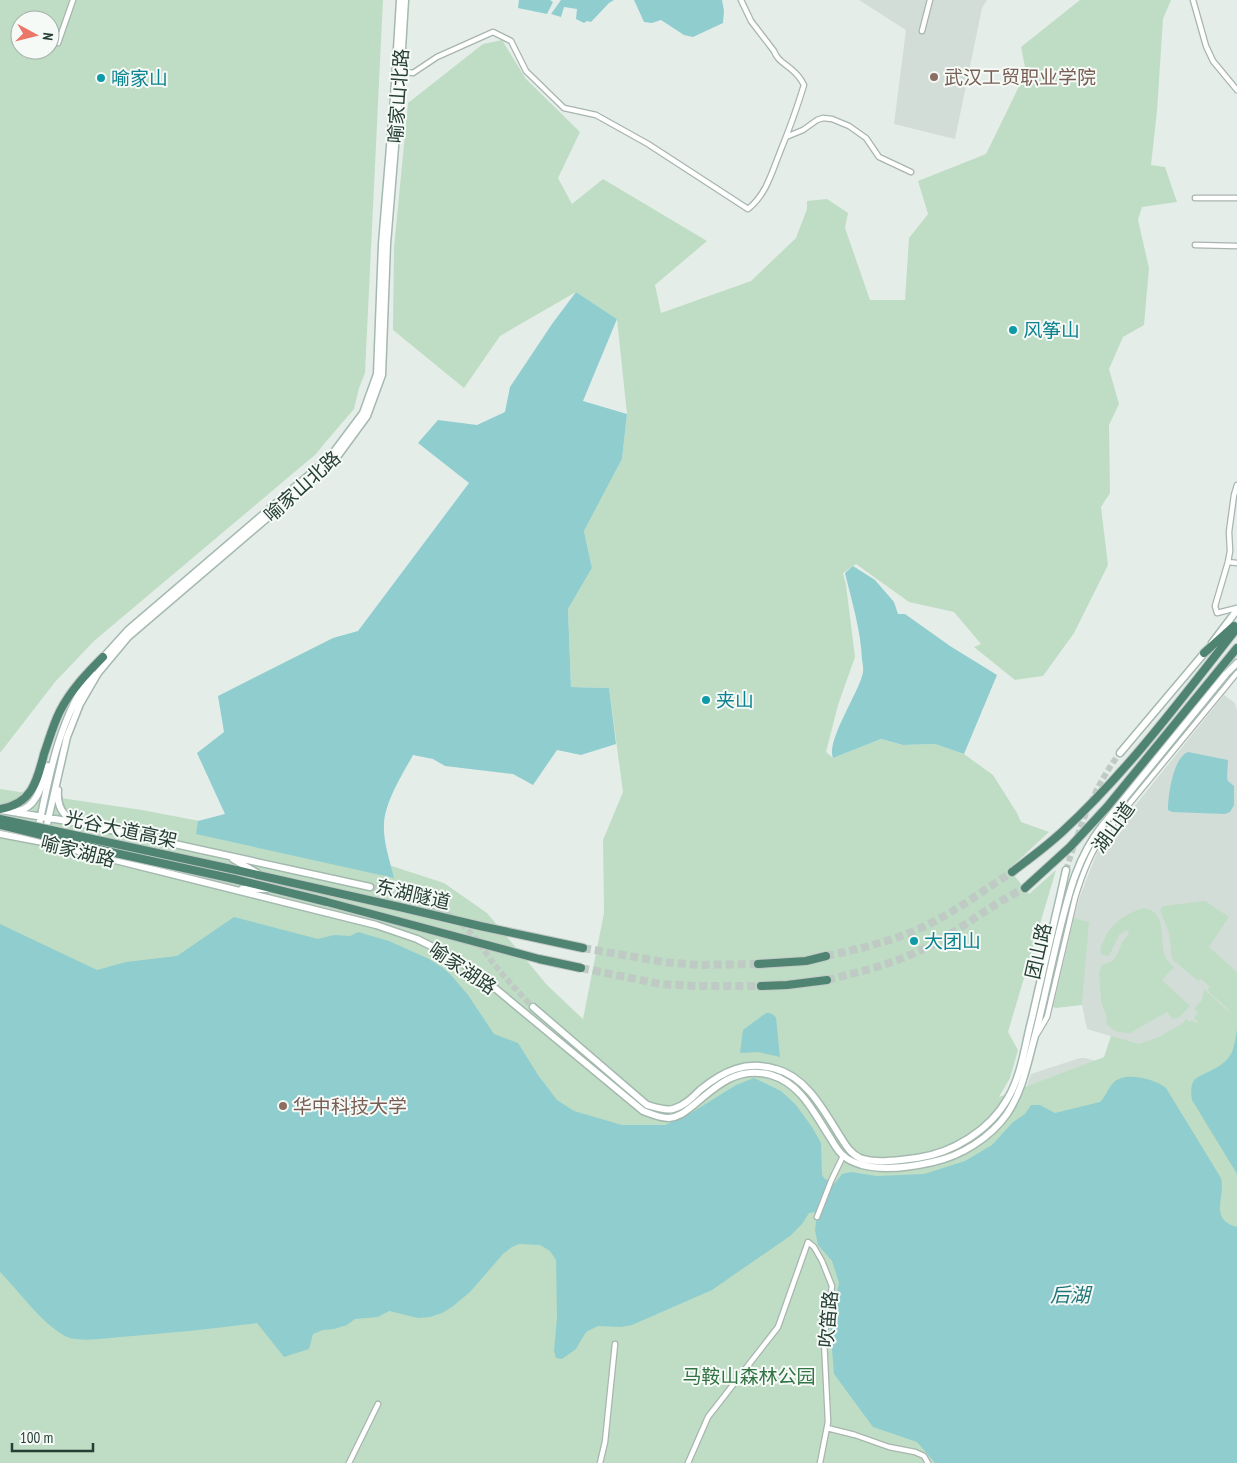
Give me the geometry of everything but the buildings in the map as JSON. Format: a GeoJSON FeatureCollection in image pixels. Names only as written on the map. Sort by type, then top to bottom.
{"type":"FeatureCollection","features":[{"type":"Feature","properties":{"kind":"highway"},"geometry":{"type":"LineString","coordinates":[[1204,653],[1237,624]]}},
{"type":"Feature","properties":{"kind":"highway"},"geometry":{"type":"LineString","coordinates":[[1012,872],[1062,833],[1096,799],[1175,707],[1237,628]]}},
{"type":"Feature","properties":{"kind":"highway"},"geometry":{"type":"LineString","coordinates":[[1025,888],[1070,847],[1107,807],[1237,648]]}},
{"type":"Feature","properties":{"kind":"highway"},"geometry":{"type":"LineString","coordinates":[[0,809],[8,808],[23,801],[34,787],[52,729],[65,700],[86,673],[103,657]]}},
{"type":"Feature","properties":{"kind":"highway","name":"光谷大道高架"},"geometry":{"type":"LineString","coordinates":[[0,819],[236,870]]}},
{"type":"Feature","properties":{"kind":"highway","name":"光谷大道高架"},"geometry":{"type":"LineString","coordinates":[[0,825],[275,890]]}},
{"type":"Feature","properties":{"kind":"highway","name":"东湖隧道"},"geometry":{"type":"LineString","coordinates":[[236,870],[507,933],[583,948]]}},
{"type":"Feature","properties":{"kind":"highway","name":"东湖隧道"},"geometry":{"type":"LineString","coordinates":[[275,890],[539,959],[581,968]]}},
{"type":"Feature","properties":{"kind":"highway"},"geometry":{"type":"LineString","coordinates":[[758,964],[806,961],[826,956]]}},
{"type":"Feature","properties":{"kind":"highway"},"geometry":{"type":"LineString","coordinates":[[761,986],[827,980]]}},
{"type":"Feature","properties":{"kind":"main road","name":"喻家山北路"},"geometry":{"type":"LineString","coordinates":[[35,841],[68,716],[87,679],[103,657],[128,630],[330,457],[363,413],[377,374],[382,244],[400,0]]}},
{"type":"Feature","properties":{"kind":"main road","name":"喻家山北路"},"geometry":{"type":"LineString","coordinates":[[43,842],[59,750],[88,689],[98,673],[128,637],[334,461],[367,416],[382,375],[387,244],[405,0]]}},
{"type":"Feature","properties":{"kind":"main road"},"geometry":{"type":"LineString","coordinates":[[1120,753],[1204,653],[1237,609]]}},
{"type":"Feature","properties":{"kind":"main road","name":"团山路"},"geometry":{"type":"LineString","coordinates":[[843,1156],[850,1161],[865,1166],[894,1167],[941,1160],[965,1150],[990,1132],[1007,1114],[1023,1080],[1035,1038],[1069,891],[1088,846],[1120,803],[1237,663]]}},
{"type":"Feature","properties":{"kind":"main road"},"geometry":{"type":"LineString","coordinates":[[9,811],[20,811],[34,801],[59,750]]}},
{"type":"Feature","properties":{"kind":"main road"},"geometry":{"type":"LineString","coordinates":[[59,750],[62,769],[57,796],[58,804],[64,816],[79,823]]}},
{"type":"Feature","properties":{"kind":"main road","name":"喻家湖路"},"geometry":{"type":"LineString","coordinates":[[0,809],[79,823],[370,887]]}},
{"type":"Feature","properties":{"kind":"main road","name":"喻家湖路"},"geometry":{"type":"LineString","coordinates":[[0,834],[43,842],[376,925],[417,939],[453,957],[479,975],[643,1111],[656,1116],[668,1118],[682,1115],[718,1086],[739,1074],[756,1073],[776,1076],[802,1094],[843,1156]]}},
{"type":"Feature","properties":{"kind":"main road"},"geometry":{"type":"LineString","coordinates":[[229,856],[262,876]]}},
{"type":"Feature","properties":{"kind":"main road","name":"团山路"},"geometry":{"type":"LineString","coordinates":[[533,1007],[647,1105],[671,1110],[684,1105],[711,1081],[736,1068],[747,1066],[769,1067],[788,1074],[809,1092],[818,1102],[847,1147],[858,1156],[875,1160],[897,1160],[928,1156],[946,1150],[983,1128],[1009,1097],[1018,1074],[1066,870]]}},
{"type":"Feature","properties":{"kind":"main road"},"geometry":{"type":"LineString","coordinates":[[230,889],[275,890]]}},
{"type":"Feature","properties":{"kind":"street"},"geometry":{"type":"LineString","coordinates":[[60,37],[73,0]]}},
{"type":"Feature","properties":{"kind":"street"},"geometry":{"type":"LineString","coordinates":[[400,71],[413,73],[437,57],[493,32],[511,41],[526,71],[564,108],[596,115],[648,144],[748,209],[765,189],[804,85],[792,69],[782,63],[776,55],[751,21],[741,0]]}},
{"type":"Feature","properties":{"kind":"street"},"geometry":{"type":"LineString","coordinates":[[922,31],[930,0]]}},
{"type":"Feature","properties":{"kind":"street"},"geometry":{"type":"LineString","coordinates":[[1193,0],[1212,61],[1237,90]]}},
{"type":"Feature","properties":{"kind":"street"},"geometry":{"type":"LineString","coordinates":[[786,137],[803,130],[817,120],[823,118],[832,119],[849,126],[866,138],[879,157],[911,172]]}},
{"type":"Feature","properties":{"kind":"street"},"geometry":{"type":"LineString","coordinates":[[1195,198],[1237,198]]}},
{"type":"Feature","properties":{"kind":"street"},"geometry":{"type":"LineString","coordinates":[[1195,245],[1237,246]]}},
{"type":"Feature","properties":{"kind":"street"},"geometry":{"type":"LineString","coordinates":[[1237,485],[1229,532],[1230,551],[1216,606],[1217,613],[1237,609]]}},
{"type":"Feature","properties":{"kind":"street"},"geometry":{"type":"LineString","coordinates":[[1228,562],[1237,563]]}},
{"type":"Feature","properties":{"kind":"street","name":"湖山道"},"geometry":{"type":"LineString","coordinates":[[1035,1038],[1047,1018],[1075,898],[1095,848],[1237,673]]}},
{"type":"Feature","properties":{"kind":"street"},"geometry":{"type":"LineString","coordinates":[[817,1217],[843,1156]]}},
{"type":"Feature","properties":{"kind":"street","name":"吹笛路"},"geometry":{"type":"LineString","coordinates":[[688,1463],[708,1417],[778,1327],[808,1242],[814,1247],[822,1261],[832,1286],[824,1340],[828,1422],[820,1463]]}},
{"type":"Feature","properties":{"kind":"street"},"geometry":{"type":"LineString","coordinates":[[600,1463],[605,1442],[615,1344]]}},
{"type":"Feature","properties":{"kind":"street"},"geometry":{"type":"LineString","coordinates":[[349,1463],[378,1404]]}},
{"type":"Feature","properties":{"kind":"street"},"geometry":{"type":"LineString","coordinates":[[827,1428],[855,1435],[889,1448],[915,1452],[924,1456],[928,1463]]}},
{"type":"Feature","properties":{"kind":"shaded area","name":"武汉工贸职业学院"},"geometry":{"type":"Polygon","coordinates":[[[859,0],[987,0],[982,8],[955,139],[894,124],[906,30],[859,0]]]}},
{"type":"Feature","properties":{"kind":"shaded area"},"geometry":{"type":"Polygon","coordinates":[[[1224,695],[1235,703],[1237,711],[1237,1029],[1149,1048],[1087,1029],[1082,1005],[1088,922],[1074,918],[1080,896],[1097,853],[1224,695]]]}},
{"type":"Feature","properties":{"kind":"shaded area"},"geometry":{"type":"Polygon","coordinates":[[[1080,1058],[1112,1065],[1023,1097],[1031,1074],[1080,1058]]]}},
{"type":"Feature","properties":{"kind":"green space"},"geometry":{"type":"Polygon","coordinates":[[[0,0],[383,0],[365,373],[354,409],[316,454],[94,641],[55,682],[0,753],[0,0]]]}},
{"type":"Feature","properties":{"kind":"green space","name":"马鞍山森林公园"},"geometry":{"type":"Polygon","coordinates":[[[1080,0],[1171,0],[1163,19],[1157,111],[1151,165],[1165,167],[1177,202],[1142,207],[1138,220],[1149,268],[1144,325],[1123,337],[1109,369],[1119,404],[1109,425],[1110,493],[1101,507],[1108,565],[1074,633],[1043,676],[1015,680],[974,647],[981,644],[954,612],[909,602],[856,564],[843,573],[855,657],[838,705],[826,752],[833,758],[881,739],[903,745],[935,744],[964,754],[993,775],[1021,822],[1049,832],[1009,869],[1029,894],[1056,870],[1008,1032],[1018,1050],[1010,1078],[999,1097],[1104,1057],[1111,1036],[1139,1044],[1164,1035],[1182,1024],[1186,1019],[1190,1022],[1192,1020],[1196,1023],[1198,1022],[1194,1018],[1198,1013],[1194,1009],[1202,1000],[1204,989],[1230,1011],[1207,990],[1210,987],[1201,979],[1198,981],[1172,959],[1169,933],[1160,910],[1163,906],[1205,901],[1229,917],[1209,947],[1237,972],[1237,1463],[0,1463],[0,789],[142,810],[330,846],[444,883],[487,913],[547,985],[584,1020],[604,913],[603,840],[623,792],[609,688],[571,687],[568,609],[592,568],[584,531],[622,459],[627,414],[617,319],[576,292],[500,336],[464,388],[393,330],[394,248],[408,103],[483,44],[502,40],[526,79],[580,132],[558,178],[572,204],[603,179],[707,241],[655,285],[661,313],[751,281],[796,238],[807,209],[807,201],[827,199],[848,213],[845,228],[870,300],[905,300],[909,238],[928,214],[918,181],[986,154],[1026,72],[1021,47],[1080,0]]]}},
{"type":"Feature","properties":{"kind":"green space"},"geometry":{"type":"Polygon","coordinates":[[[1144,908],[1152,910],[1157,915],[1160,921],[1164,952],[1167,960],[1174,967],[1162,980],[1190,1006],[1180,1017],[1172,1019],[1167,1012],[1130,1033],[1118,1032],[1107,1024],[1101,1001],[1099,973],[1102,965],[1116,957],[1123,940],[1129,935],[1127,930],[1119,935],[1109,956],[1102,955],[1101,948],[1107,934],[1120,919],[1144,908]]]}},
{"type":"Feature","properties":{"kind":"green space"},"geometry":{"type":"Polygon","coordinates":[[[1074,918],[1089,922],[1082,1005],[1056,1008],[1053,1007],[1074,918]]]}},
{"type":"Feature","properties":{"kind":"water"},"geometry":{"type":"Polygon","coordinates":[[[519,0],[550,0],[553,2],[547,14],[518,8],[519,0]]]}},
{"type":"Feature","properties":{"kind":"water"},"geometry":{"type":"Polygon","coordinates":[[[561,0],[614,0],[591,22],[587,21],[584,23],[576,19],[577,9],[564,7],[561,17],[551,14],[561,0]]]}},
{"type":"Feature","properties":{"kind":"water"},"geometry":{"type":"Polygon","coordinates":[[[634,0],[722,0],[724,11],[723,23],[693,37],[684,35],[661,20],[652,23],[644,22],[634,0]]]}},
{"type":"Feature","properties":{"kind":"water"},"geometry":{"type":"Polygon","coordinates":[[[576,292],[617,319],[583,401],[627,414],[622,459],[584,531],[592,568],[568,609],[571,687],[609,688],[616,744],[581,755],[557,750],[533,785],[513,774],[445,766],[433,759],[413,755],[395,789],[385,816],[385,838],[394,878],[196,834],[198,821],[225,814],[197,753],[224,732],[218,696],[333,638],[358,631],[469,483],[418,443],[438,420],[477,425],[505,412],[510,387],[576,292]]]}},
{"type":"Feature","properties":{"kind":"water"},"geometry":{"type":"Polygon","coordinates":[[[853,566],[875,580],[894,602],[898,614],[905,614],[950,646],[997,675],[964,754],[935,744],[903,745],[881,739],[833,758],[834,741],[863,672],[858,627],[845,573],[853,566]]]}},
{"type":"Feature","properties":{"kind":"water"},"geometry":{"type":"Polygon","coordinates":[[[1188,752],[1228,760],[1227,778],[1234,786],[1234,805],[1230,812],[1225,814],[1172,812],[1168,810],[1170,787],[1175,769],[1179,761],[1188,752]]]}},
{"type":"Feature","properties":{"kind":"water","name":"华中科技大学"},"geometry":{"type":"Polygon","coordinates":[[[234,917],[318,939],[334,935],[350,936],[358,932],[389,941],[429,959],[451,975],[468,995],[494,1034],[518,1043],[538,1075],[557,1100],[574,1111],[622,1125],[665,1125],[691,1113],[736,1085],[754,1078],[781,1091],[796,1105],[821,1143],[822,1175],[833,1184],[842,1174],[851,1172],[877,1176],[924,1174],[965,1161],[992,1145],[1013,1122],[1025,1114],[1031,1105],[1040,1105],[1055,1113],[1100,1102],[1114,1082],[1125,1077],[1148,1079],[1161,1085],[1166,1088],[1221,1178],[1221,1213],[1223,1219],[1237,1227],[1237,1463],[935,1463],[917,1442],[873,1427],[834,1374],[830,1323],[839,1283],[832,1261],[818,1245],[815,1230],[817,1215],[814,1212],[809,1213],[802,1224],[790,1236],[712,1290],[632,1325],[621,1327],[598,1326],[586,1332],[576,1349],[562,1359],[556,1358],[554,1351],[557,1317],[556,1260],[550,1251],[540,1245],[519,1244],[503,1254],[470,1292],[442,1313],[418,1318],[389,1311],[378,1317],[355,1319],[347,1325],[313,1334],[309,1349],[284,1357],[257,1323],[100,1339],[84,1340],[65,1336],[47,1323],[0,1272],[0,924],[97,970],[126,962],[177,956],[234,917]]]}},
{"type":"Feature","properties":{"kind":"water"},"geometry":{"type":"Polygon","coordinates":[[[766,1013],[772,1014],[776,1018],[780,1057],[758,1052],[740,1053],[743,1030],[766,1013]]]}},
{"type":"Feature","properties":{"kind":"water"},"geometry":{"type":"Polygon","coordinates":[[[1237,1029],[1237,1174],[1192,1100],[1191,1092],[1195,1079],[1222,1064],[1230,1055],[1237,1029]]]}},
{"type":"Feature","properties":{"kind":"tunnel"},"geometry":{"type":"LineString","coordinates":[[1066,870],[1094,795],[1110,766],[1120,753]]}},
{"type":"Feature","properties":{"kind":"tunnel"},"geometry":{"type":"LineString","coordinates":[[826,956],[883,942],[924,927],[956,909],[1012,872]]}},
{"type":"Feature","properties":{"kind":"tunnel"},"geometry":{"type":"LineString","coordinates":[[370,887],[428,905],[459,922],[469,931],[499,970],[533,1007]]}},
{"type":"Feature","properties":{"kind":"tunnel"},"geometry":{"type":"LineString","coordinates":[[827,980],[876,967],[923,949],[1025,888]]}},
{"type":"Feature","properties":{"kind":"tunnel"},"geometry":{"type":"LineString","coordinates":[[583,948],[664,962],[699,965],[758,964]]}},
{"type":"Feature","properties":{"kind":"tunnel"},"geometry":{"type":"LineString","coordinates":[[581,968],[660,984],[761,986]]}},
{"type":"Feature","properties":{"kind":"place","name":"武汉工贸职业学院"},"geometry":{"type":"Point","coordinates":[934,77]}},
{"type":"Feature","properties":{"kind":"place","name":"喻家山"},"geometry":{"type":"Point","coordinates":[101,78]}},
{"type":"Feature","properties":{"kind":"place","name":"风筝山"},"geometry":{"type":"Point","coordinates":[1013,330]}},
{"type":"Feature","properties":{"kind":"place","name":"夹山"},"geometry":{"type":"Point","coordinates":[706,700]}},
{"type":"Feature","properties":{"kind":"place","name":"大团山"},"geometry":{"type":"Point","coordinates":[914,941]}},
{"type":"Feature","properties":{"kind":"place","name":"华中科技大学"},"geometry":{"type":"Point","coordinates":[283,1106]}},
{"type":"Feature","properties":{"kind":"water label","name":"后湖"},"geometry":{"type":"Point","coordinates":[1070,1295]}}]}
